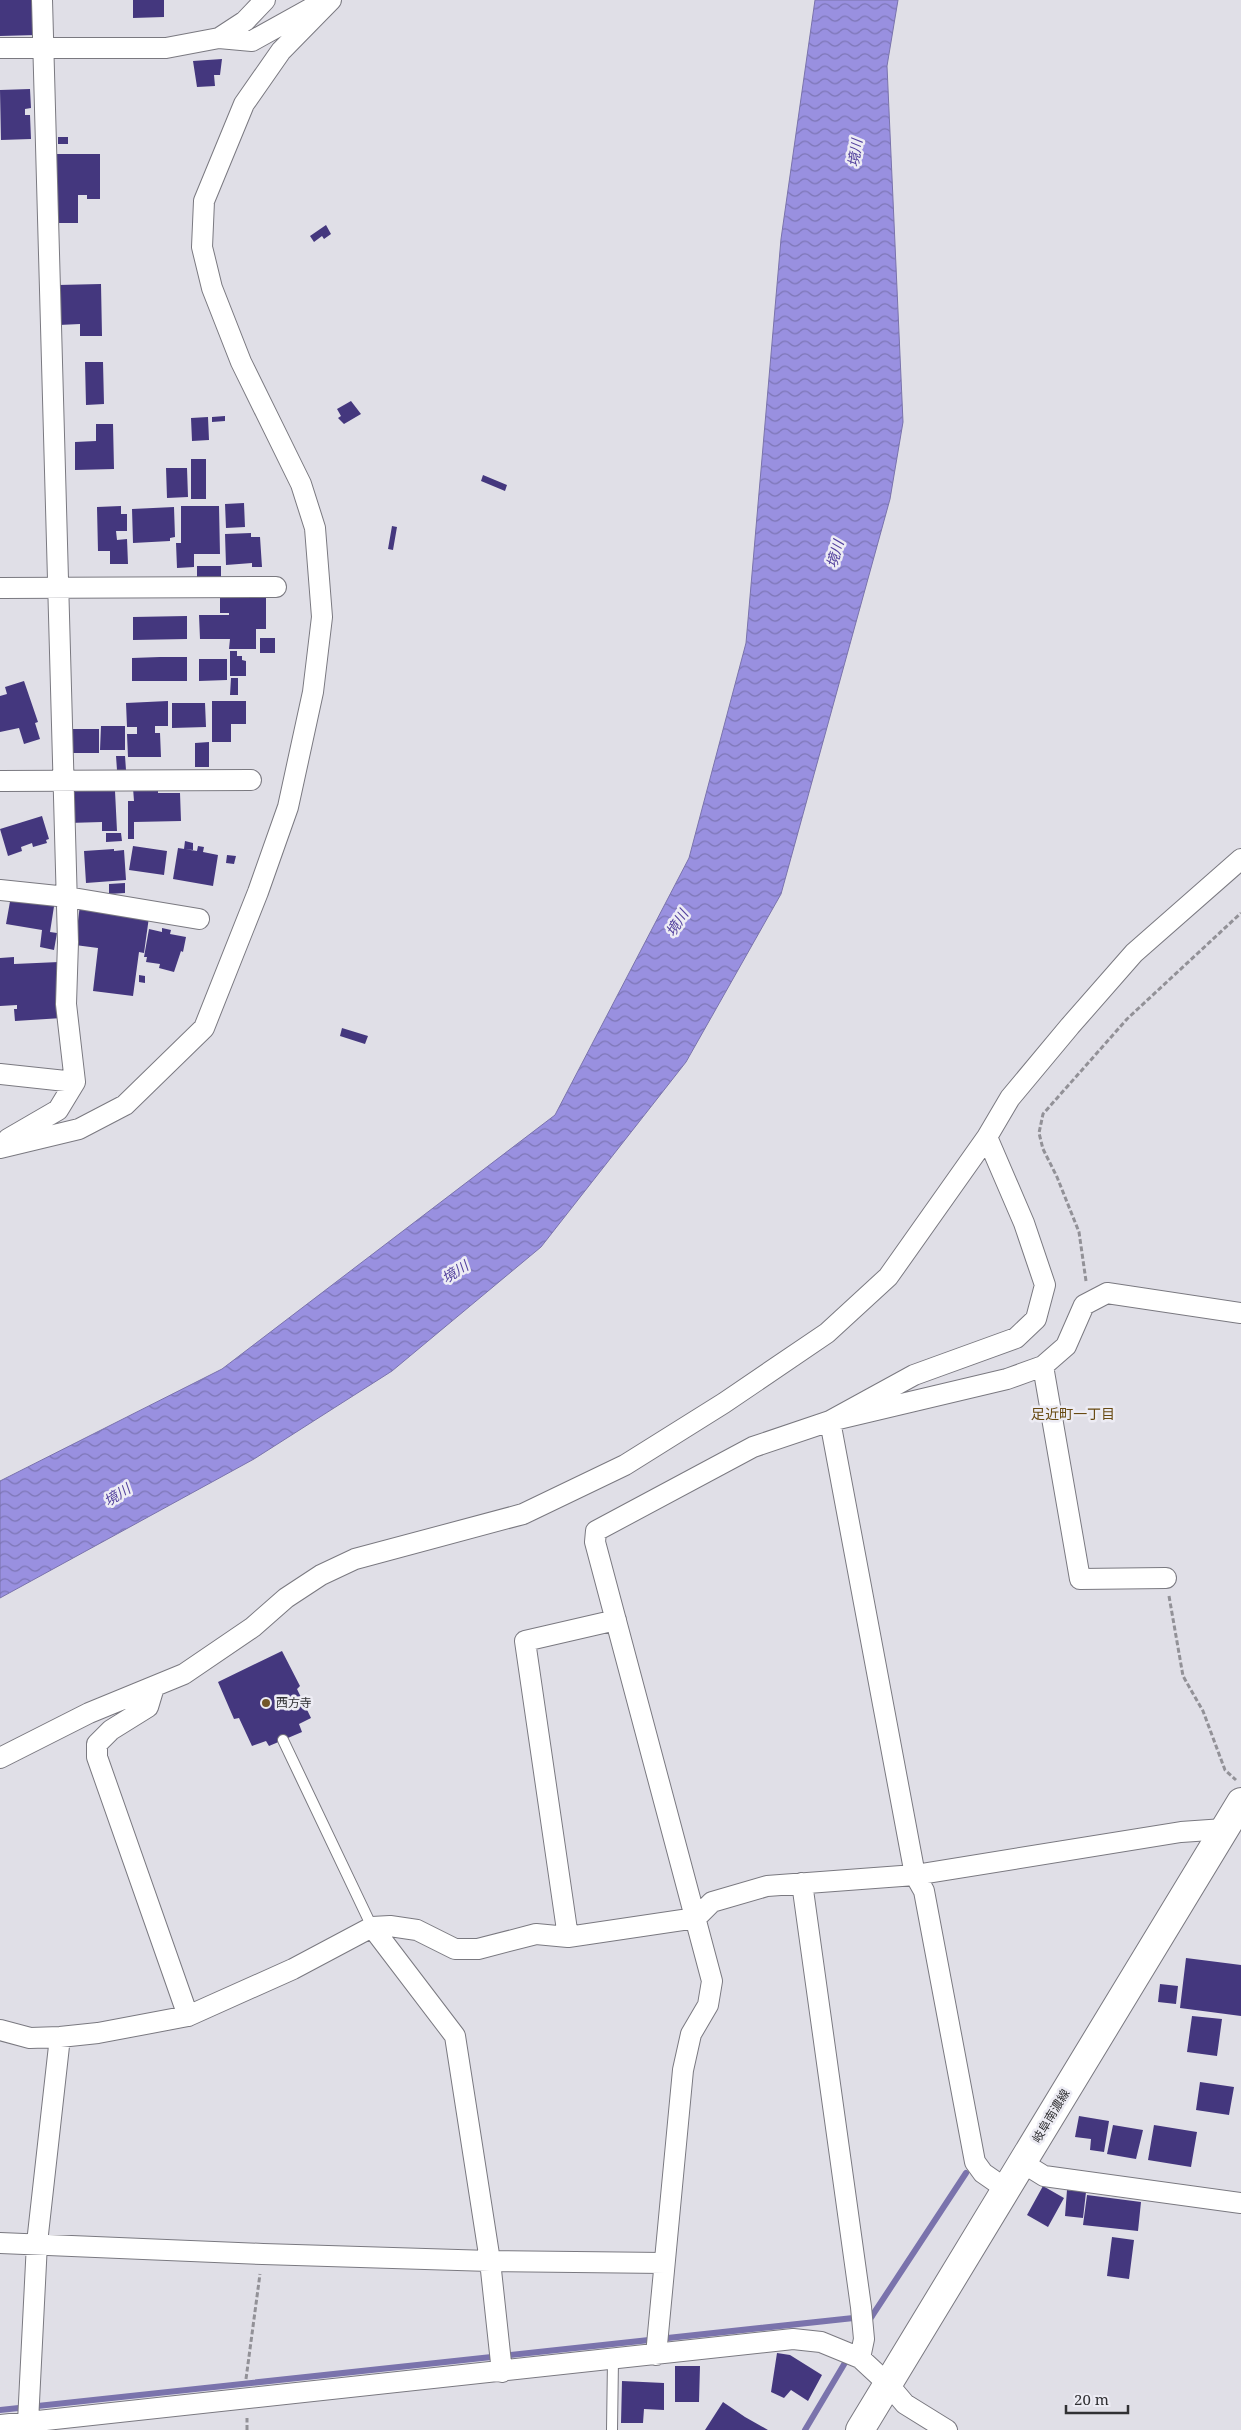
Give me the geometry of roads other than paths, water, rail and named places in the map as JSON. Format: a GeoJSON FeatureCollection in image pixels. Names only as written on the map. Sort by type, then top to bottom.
{"type":"FeatureCollection","features":[{"type":"Feature","properties":{"kind":"main road","name":"岐阜南濃線"},"geometry":{"type":"LineString","coordinates":[[860,2430],[1228,1830],[1241,1802]]}},
{"type":"Feature","properties":{"kind":"street"},"geometry":{"type":"LineString","coordinates":[[0,1143],[58,1110],[75,1082],[66,1004],[67,897],[42,0]]}},
{"type":"Feature","properties":{"kind":"street"},"geometry":{"type":"LineString","coordinates":[[219,38],[246,20],[265,0]]}},
{"type":"Feature","properties":{"kind":"street"},"geometry":{"type":"LineString","coordinates":[[0,48],[166,48],[219,38],[252,41],[326,0]]}},
{"type":"Feature","properties":{"kind":"street"},"geometry":{"type":"LineString","coordinates":[[0,1148],[79,1128],[126,1105],[204,1028],[258,892],[288,806],[313,692],[322,617],[316,528],[301,484],[241,362],[212,288],[202,247],[204,201],[244,104],[281,51],[331,0]]}},
{"type":"Feature","properties":{"kind":"street"},"geometry":{"type":"LineString","coordinates":[[0,588],[276,587]]}},
{"type":"Feature","properties":{"kind":"street"},"geometry":{"type":"LineString","coordinates":[[0,781],[251,780]]}},
{"type":"Feature","properties":{"kind":"street"},"geometry":{"type":"LineString","coordinates":[[0,1758],[89,1713],[184,1674],[253,1627],[286,1598],[321,1575],[355,1559],[523,1514],[625,1465],[724,1403],[827,1333],[888,1277],[988,1137],[1010,1098],[1134,954],[1241,859]]}},
{"type":"Feature","properties":{"kind":"street"},"geometry":{"type":"LineString","coordinates":[[0,890],[67,897],[200,919]]}},
{"type":"Feature","properties":{"kind":"street"},"geometry":{"type":"LineString","coordinates":[[0,1074],[75,1082]]}},
{"type":"Feature","properties":{"kind":"street"},"geometry":{"type":"LineString","coordinates":[[830,1421],[914,1375],[1016,1338],[1036,1319],[1045,1285],[1024,1223],[988,1137]]}},
{"type":"Feature","properties":{"kind":"street"},"geometry":{"type":"LineString","coordinates":[[656,2355],[683,2070],[691,2034],[708,2005],[712,1981],[595,1542],[596,1531],[753,1447],[830,1421],[1007,1379],[1043,1366],[1066,1346],[1084,1305],[1107,1293],[1241,1313]]}},
{"type":"Feature","properties":{"kind":"street"},"geometry":{"type":"LineString","coordinates":[[1043,1366],[1080,1579],[1166,1578]]}},
{"type":"Feature","properties":{"kind":"street"},"geometry":{"type":"LineString","coordinates":[[830,1421],[915,1875],[924,1891],[975,2162],[983,2172],[1006,2190]]}},
{"type":"Feature","properties":{"kind":"street"},"geometry":{"type":"LineString","coordinates":[[568,1937],[524,1641],[616,1620]]}},
{"type":"Feature","properties":{"kind":"street"},"geometry":{"type":"LineString","coordinates":[[154,1686],[148,1707],[111,1730],[97,1744],[97,1758],[188,2016]]}},
{"type":"Feature","properties":{"kind":"street"},"geometry":{"type":"LineString","coordinates":[[0,2030],[30,2038],[60,2037],[98,2033],[188,2016],[293,1970],[372,1927],[390,1926],[417,1930],[455,1949],[478,1949],[536,1934],[568,1937],[696,1918],[712,1902],[767,1886],[915,1875],[1181,1832],[1228,1830]]}},
{"type":"Feature","properties":{"kind":"street"},"geometry":{"type":"LineString","coordinates":[[802,1883],[862,2315],[864,2339],[860,2358]]}},
{"type":"Feature","properties":{"kind":"street"},"geometry":{"type":"LineString","coordinates":[[372,1927],[455,2036],[490,2261],[502,2372]]}},
{"type":"Feature","properties":{"kind":"street"},"geometry":{"type":"LineString","coordinates":[[28,2422],[37,2243],[60,2037]]}},
{"type":"Feature","properties":{"kind":"street"},"geometry":{"type":"LineString","coordinates":[[1023,2164],[1044,2176],[1241,2203]]}},
{"type":"Feature","properties":{"kind":"street"},"geometry":{"type":"LineString","coordinates":[[0,2243],[490,2261],[664,2263]]}},
{"type":"Feature","properties":{"kind":"street"},"geometry":{"type":"LineString","coordinates":[[0,2425],[793,2339],[821,2342],[860,2358],[888,2384],[905,2404],[947,2430]]}},
{"type":"Feature","properties":{"kind":"lane"},"geometry":{"type":"LineString","coordinates":[[283,1740],[372,1927]]}},
{"type":"Feature","properties":{"kind":"lane"},"geometry":{"type":"LineString","coordinates":[[612,2430],[613,2360]]}},
{"type":"Feature","properties":{"kind":"water","name":"境川"},"geometry":{"type":"Polygon","coordinates":[[[815,0],[898,0],[887,66],[903,422],[890,499],[781,894],[686,1062],[541,1247],[392,1371],[254,1459],[0,1598],[0,1481],[222,1369],[555,1115],[689,858],[746,643],[781,239],[815,0]]]}},
{"type":"Feature","properties":{"kind":"waterway"},"geometry":{"type":"LineString","coordinates":[[870,2319],[966,2173]]}},
{"type":"Feature","properties":{"kind":"waterway"},"geometry":{"type":"LineString","coordinates":[[0,2410],[872,2316]]}},
{"type":"Feature","properties":{"kind":"waterway"},"geometry":{"type":"LineString","coordinates":[[805,2430],[849,2356]]}},
{"type":"Feature","properties":{"kind":"place","name":"西方寺"},"geometry":{"type":"Point","coordinates":[266,1703]}},
{"type":"Feature","properties":{"kind":"district","name":"足近町一丁目"},"geometry":{"type":"Point","coordinates":[1073,1414]}}]}
